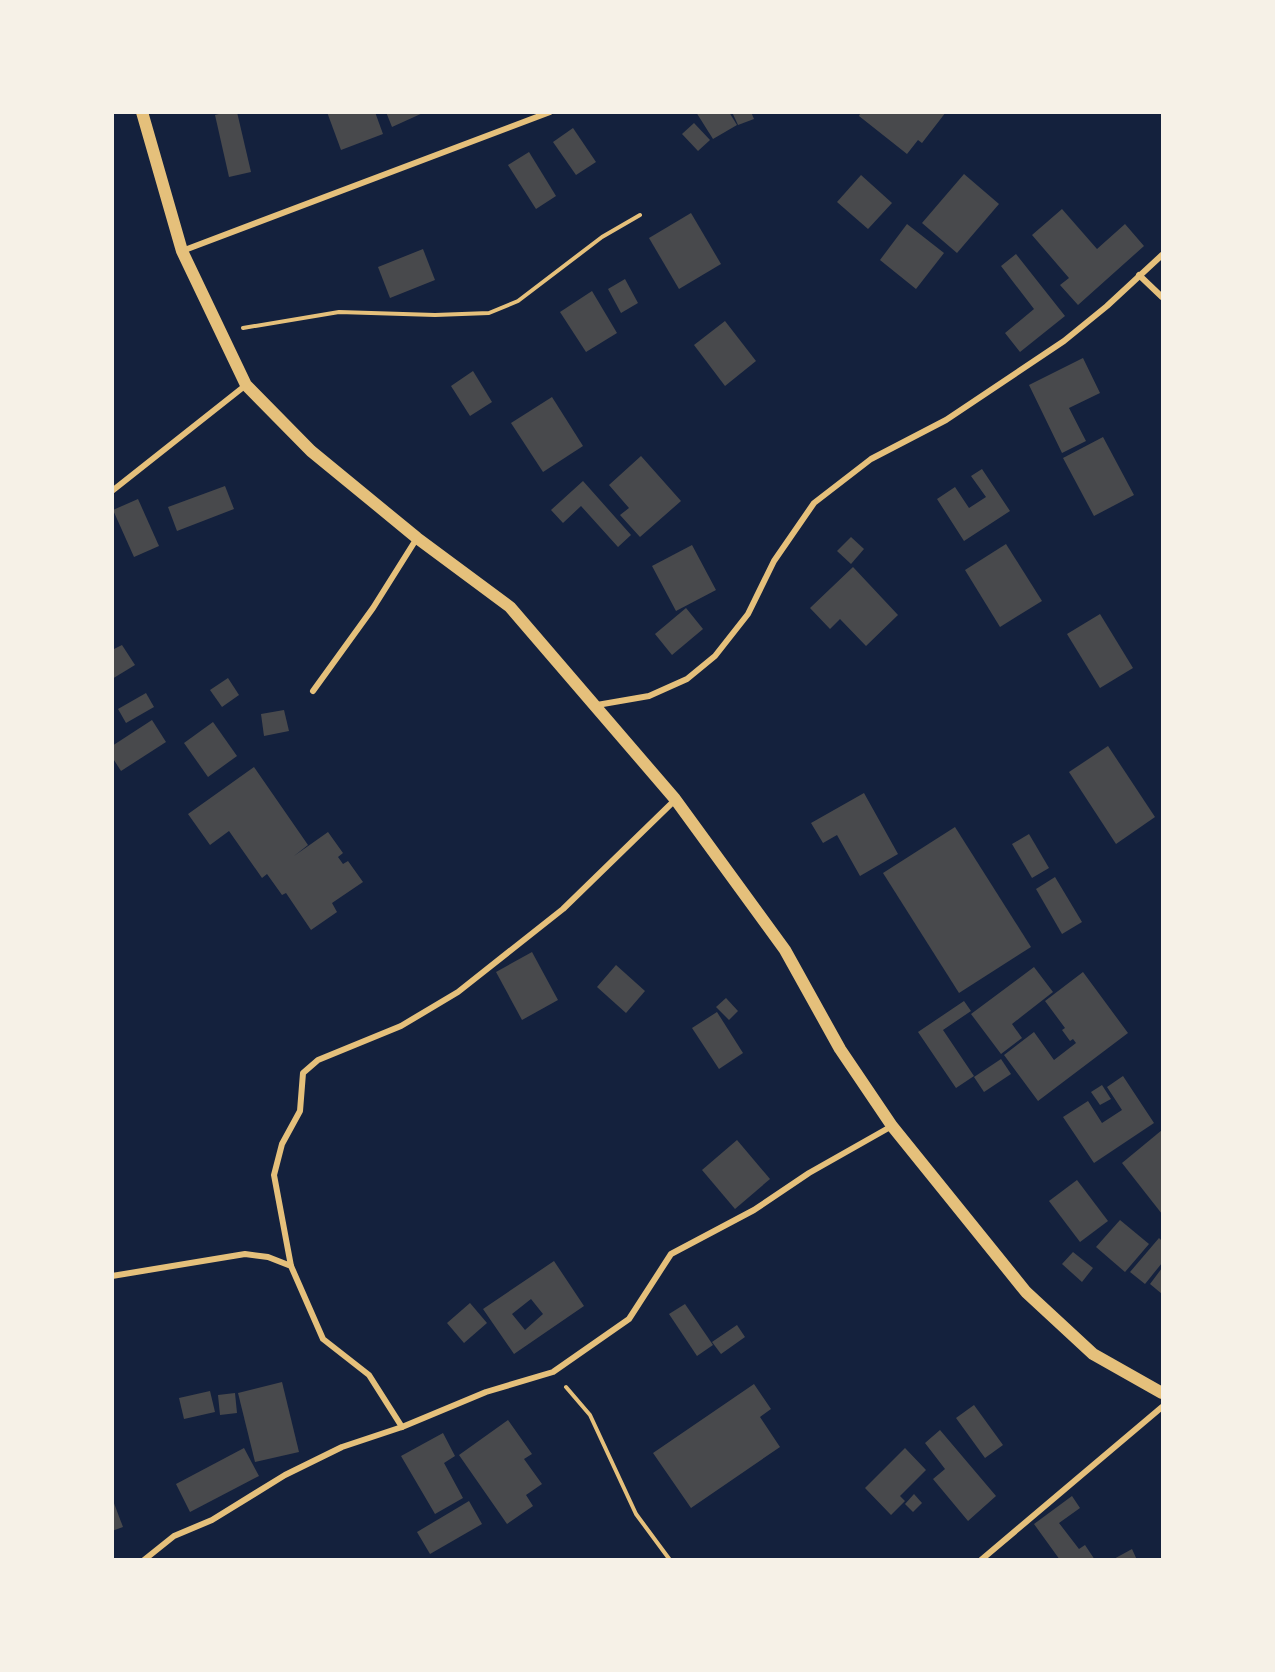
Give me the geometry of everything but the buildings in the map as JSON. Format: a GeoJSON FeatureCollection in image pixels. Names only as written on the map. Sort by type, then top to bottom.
{"type":"FeatureCollection","features":[{"type":"Feature","properties":{"kind":"main road"},"geometry":{"type":"LineString","coordinates":[[142,112],[182,250],[246,385],[310,451],[417,538],[510,607],[597,705],[675,799],[785,950],[840,1049],[892,1126],[1026,1292],[1093,1354],[1162,1393]]}},
{"type":"Feature","properties":{"kind":"street"},"geometry":{"type":"LineString","coordinates":[[182,250],[550,112]]}},
{"type":"Feature","properties":{"kind":"street"},"geometry":{"type":"LineString","coordinates":[[597,705],[650,696],[687,679],[715,656],[748,614],[774,561],[814,503],[871,459],[946,420],[1064,341],[1107,306],[1162,255]]}},
{"type":"Feature","properties":{"kind":"street"},"geometry":{"type":"LineString","coordinates":[[1139,275],[1162,297]]}},
{"type":"Feature","properties":{"kind":"street"},"geometry":{"type":"LineString","coordinates":[[112,491],[246,385]]}},
{"type":"Feature","properties":{"kind":"street"},"geometry":{"type":"LineString","coordinates":[[313,691],[373,608],[417,538]]}},
{"type":"Feature","properties":{"kind":"street"},"geometry":{"type":"LineString","coordinates":[[402,1427],[369,1375],[323,1339],[291,1266],[274,1175],[282,1144],[300,1111],[303,1073],[318,1060],[401,1026],[458,992],[563,909],[675,799]]}},
{"type":"Feature","properties":{"kind":"street"},"geometry":{"type":"LineString","coordinates":[[144,1560],[174,1536],[212,1520],[285,1475],[342,1447],[402,1427],[486,1392],[554,1372],[629,1319],[671,1254],[754,1210],[809,1173],[892,1126]]}},
{"type":"Feature","properties":{"kind":"street"},"geometry":{"type":"LineString","coordinates":[[112,1276],[245,1254],[268,1257],[291,1266]]}},
{"type":"Feature","properties":{"kind":"street"},"geometry":{"type":"LineString","coordinates":[[981,1560],[1162,1407]]}},
{"type":"Feature","properties":{"kind":"path"},"geometry":{"type":"LineString","coordinates":[[221,332],[339,312],[435,315],[489,313],[518,301],[602,237],[640,214]]}},
{"type":"Feature","properties":{"kind":"path"},"geometry":{"type":"LineString","coordinates":[[554,1372],[590,1415],[636,1514],[670,1560]]}}]}
